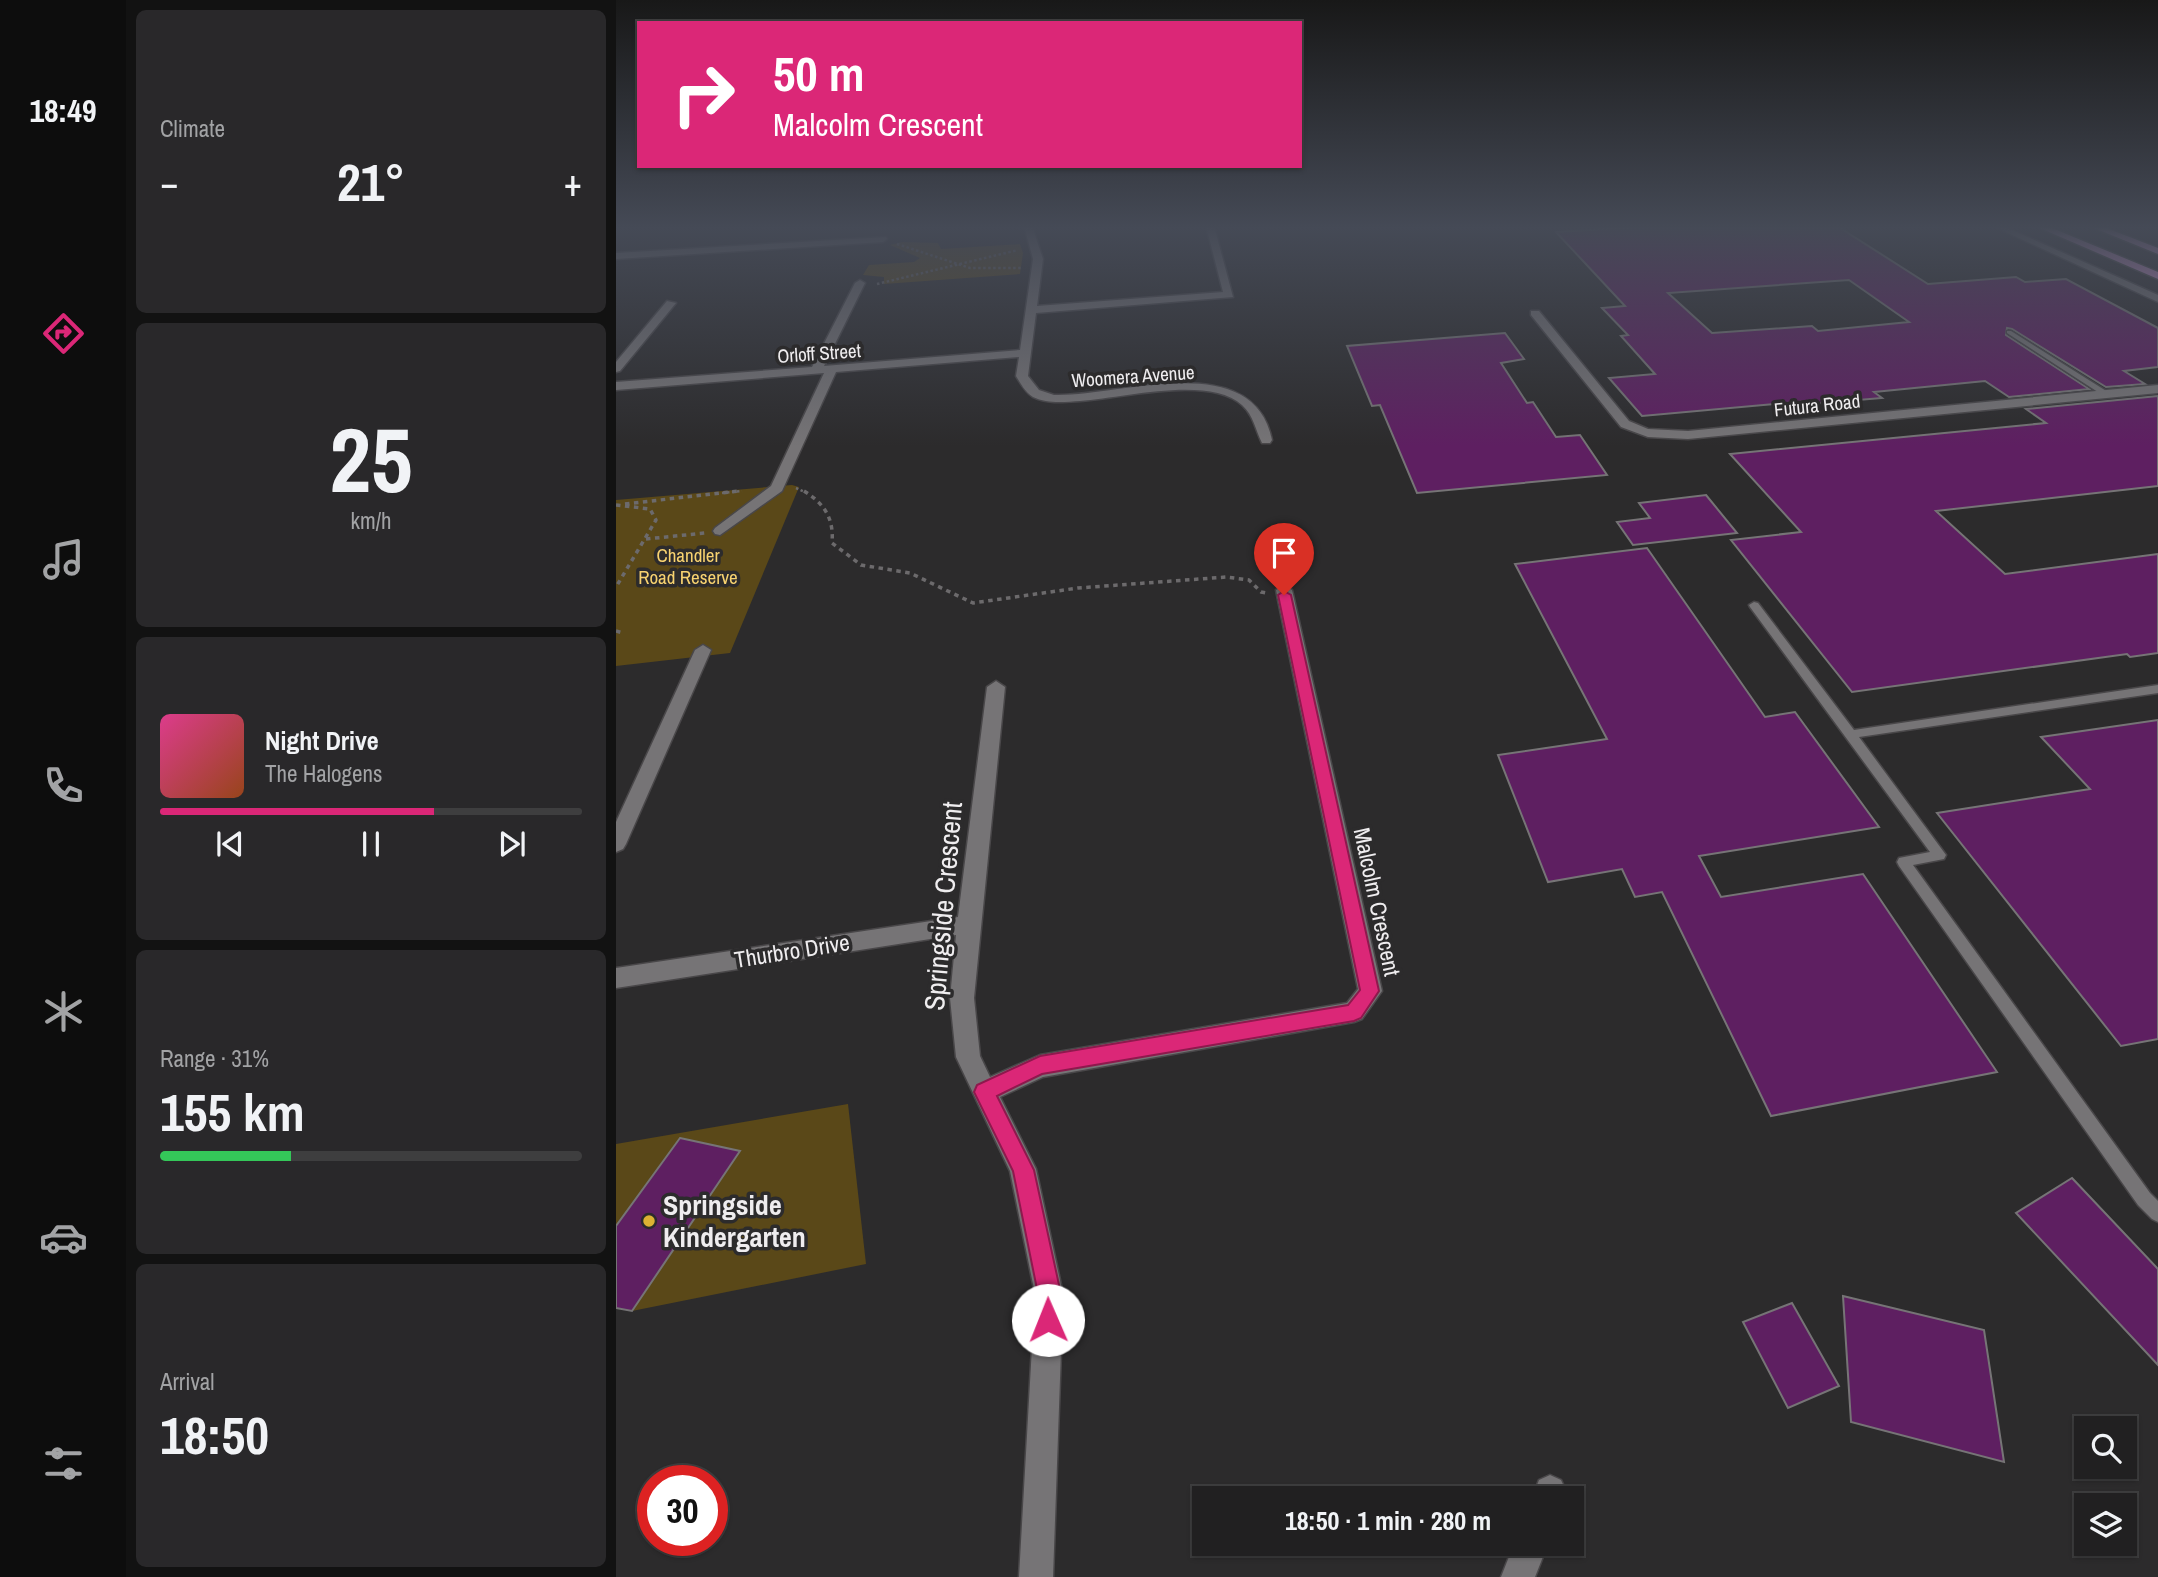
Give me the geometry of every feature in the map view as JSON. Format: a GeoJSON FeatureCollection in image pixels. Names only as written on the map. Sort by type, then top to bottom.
{"type":"FeatureCollection","features":[{"type":"Feature","properties":{"kind":"street"},"geometry":{"type":"LineString","coordinates":[[816,370],[851,300]]}},
{"type":"Feature","properties":{"kind":"street","name":"Woomera Avenue"},"geometry":{"type":"LineString","coordinates":[[1031,300],[1022,376],[1034,393],[1047,398],[1070,399],[1196,388],[1221,390],[1256,410],[1265,427],[1266,440]]}},
{"type":"Feature","properties":{"kind":"street"},"geometry":{"type":"LineString","coordinates":[[1029,310],[1168,300]]}},
{"type":"Feature","properties":{"kind":"street"},"geometry":{"type":"LineString","coordinates":[[616,369],[671,303]]}},
{"type":"Feature","properties":{"kind":"street","name":"Futura Road"},"geometry":{"type":"LineString","coordinates":[[1535,313],[1625,424],[1638,432],[1657,435],[1688,435],[2158,389]]}},
{"type":"Feature","properties":{"kind":"street","name":"Orloff Street"},"geometry":{"type":"LineString","coordinates":[[616,386],[1024,353]]}},
{"type":"Feature","properties":{"kind":"street"},"geometry":{"type":"LineString","coordinates":[[720,531],[777,488],[831,370]]}},
{"type":"Feature","properties":{"kind":"street","name":"Woomera Avenue"},"geometry":{"type":"LineString","coordinates":[[1221,390],[1234,379]]}},
{"type":"Feature","properties":{"kind":"street","name":"Woomera Avenue"},"geometry":{"type":"LineString","coordinates":[[1032,409],[1047,398]]}},
{"type":"Feature","properties":{"kind":"street","name":"Malcolm Crescent"},"geometry":{"type":"LineString","coordinates":[[984,1092],[1040,1066],[1354,1012],[1370,991],[1284,593]]}},
{"type":"Feature","properties":{"kind":"street"},"geometry":{"type":"LineString","coordinates":[[616,844],[703,650]]}},
{"type":"Feature","properties":{"kind":"street","name":"Springside Crescent"},"geometry":{"type":"LineString","coordinates":[[996,687],[968,924],[962,999],[968,1057],[1023,1170],[1049,1294],[1036,1577]]}},
{"type":"Feature","properties":{"kind":"street","name":"Thurbro Drive"},"geometry":{"type":"LineString","coordinates":[[616,978],[968,924]]}},
{"type":"Feature","properties":{"kind":"street"},"geometry":{"type":"LineString","coordinates":[[1518,1577],[1526,1556]]}},
{"type":"Feature","properties":{"kind":"lane"},"geometry":{"type":"LineString","coordinates":[[2009,332],[2107,394]]}},
{"type":"Feature","properties":{"kind":"lane"},"geometry":{"type":"LineString","coordinates":[[1754,605],[1939,855],[1903,862],[2144,1199],[2158,1213]]}},
{"type":"Feature","properties":{"kind":"lane"},"geometry":{"type":"LineString","coordinates":[[1851,734],[2158,689]]}},
{"type":"Feature","properties":{"kind":"path"},"geometry":{"type":"LineString","coordinates":[[616,505],[799,488],[820,505],[834,526],[832,543],[847,559],[871,569],[909,572],[933,583],[957,599],[973,603],[1078,588],[1226,577],[1249,580],[1261,592],[1284,593]]}},
{"type":"Feature","properties":{"kind":"path"},"geometry":{"type":"LineString","coordinates":[[616,587],[656,520],[650,509],[625,504]]}},
{"type":"Feature","properties":{"kind":"path"},"geometry":{"type":"LineString","coordinates":[[646,538],[720,531]]}},
{"type":"Feature","properties":{"kind":"path"},"geometry":{"type":"LineString","coordinates":[[616,631],[623,633]]}},
{"type":"Feature","properties":{"kind":"green space","name":"Chandler Road Reserve"},"geometry":{"type":"Polygon","coordinates":[[[792,485],[799,487],[730,653],[616,666],[616,500],[792,485]]]}},
{"type":"Feature","properties":{"kind":"green space"},"geometry":{"type":"Polygon","coordinates":[[[848,1104],[866,1264],[632,1311],[616,1308],[616,1144],[848,1104]]]}},
{"type":"Feature","properties":{"kind":"building"},"geometry":{"type":"Polygon","coordinates":[[[1619,300],[1675,300],[1712,333],[1812,326],[1818,331],[1909,322],[1877,300],[2105,300],[2158,328],[2158,367],[2124,371],[2145,384],[2106,387],[2007,328],[2006,335],[2089,389],[2009,397],[1985,381],[1874,392],[1882,398],[1810,404],[1807,401],[1642,416],[1609,378],[1655,374],[1621,336],[1628,335],[1602,308],[1625,306],[1619,300]]]}},
{"type":"Feature","properties":{"kind":"building"},"geometry":{"type":"Polygon","coordinates":[[[1505,333],[1524,359],[1501,363],[1527,403],[1533,402],[1556,437],[1580,435],[1607,475],[1417,493],[1380,405],[1372,406],[1347,346],[1505,333]]]}},
{"type":"Feature","properties":{"kind":"building"},"geometry":{"type":"Polygon","coordinates":[[[2158,396],[2158,486],[1936,511],[2005,574],[2158,554],[2158,653],[2130,657],[2127,654],[1852,692],[1731,540],[1801,532],[1730,454],[2046,423],[2026,409],[2158,396]]]}},
{"type":"Feature","properties":{"kind":"building"},"geometry":{"type":"Polygon","coordinates":[[[1706,495],[1737,533],[1633,545],[1617,522],[1650,518],[1639,503],[1706,495]]]}},
{"type":"Feature","properties":{"kind":"building"},"geometry":{"type":"Polygon","coordinates":[[[1647,548],[1765,717],[1795,712],[1879,827],[1699,856],[1721,897],[1863,874],[1997,1072],[1771,1116],[1662,892],[1635,897],[1622,869],[1548,882],[1498,755],[1607,739],[1515,564],[1647,548]]]}},
{"type":"Feature","properties":{"kind":"building"},"geometry":{"type":"Polygon","coordinates":[[[2158,720],[2158,1039],[2121,1046],[1937,813],[2090,789],[2041,737],[2158,720]]]}},
{"type":"Feature","properties":{"kind":"building"},"geometry":{"type":"Polygon","coordinates":[[[680,1138],[740,1151],[632,1311],[616,1308],[616,1226],[680,1138]]]}},
{"type":"Feature","properties":{"kind":"building"},"geometry":{"type":"Polygon","coordinates":[[[2072,1178],[2158,1269],[2158,1365],[2016,1213],[2072,1178]]]}},
{"type":"Feature","properties":{"kind":"building"},"geometry":{"type":"Polygon","coordinates":[[[1843,1296],[1984,1330],[2004,1462],[1851,1422],[1843,1296]]]}},
{"type":"Feature","properties":{"kind":"building"},"geometry":{"type":"Polygon","coordinates":[[[1792,1303],[1839,1386],[1788,1408],[1743,1322],[1792,1303]]]}},
{"type":"Feature","properties":{"kind":"place","name":"Springside Kindergarten"},"geometry":{"type":"Point","coordinates":[649,1221]}},
{"type":"Feature","properties":{"kind":"route"},"geometry":{"type":"LineString","coordinates":[[1048,1320],[1049,1294],[1023,1170],[984,1092],[1040,1066],[1354,1012],[1370,991],[1284,595]]}}]}
